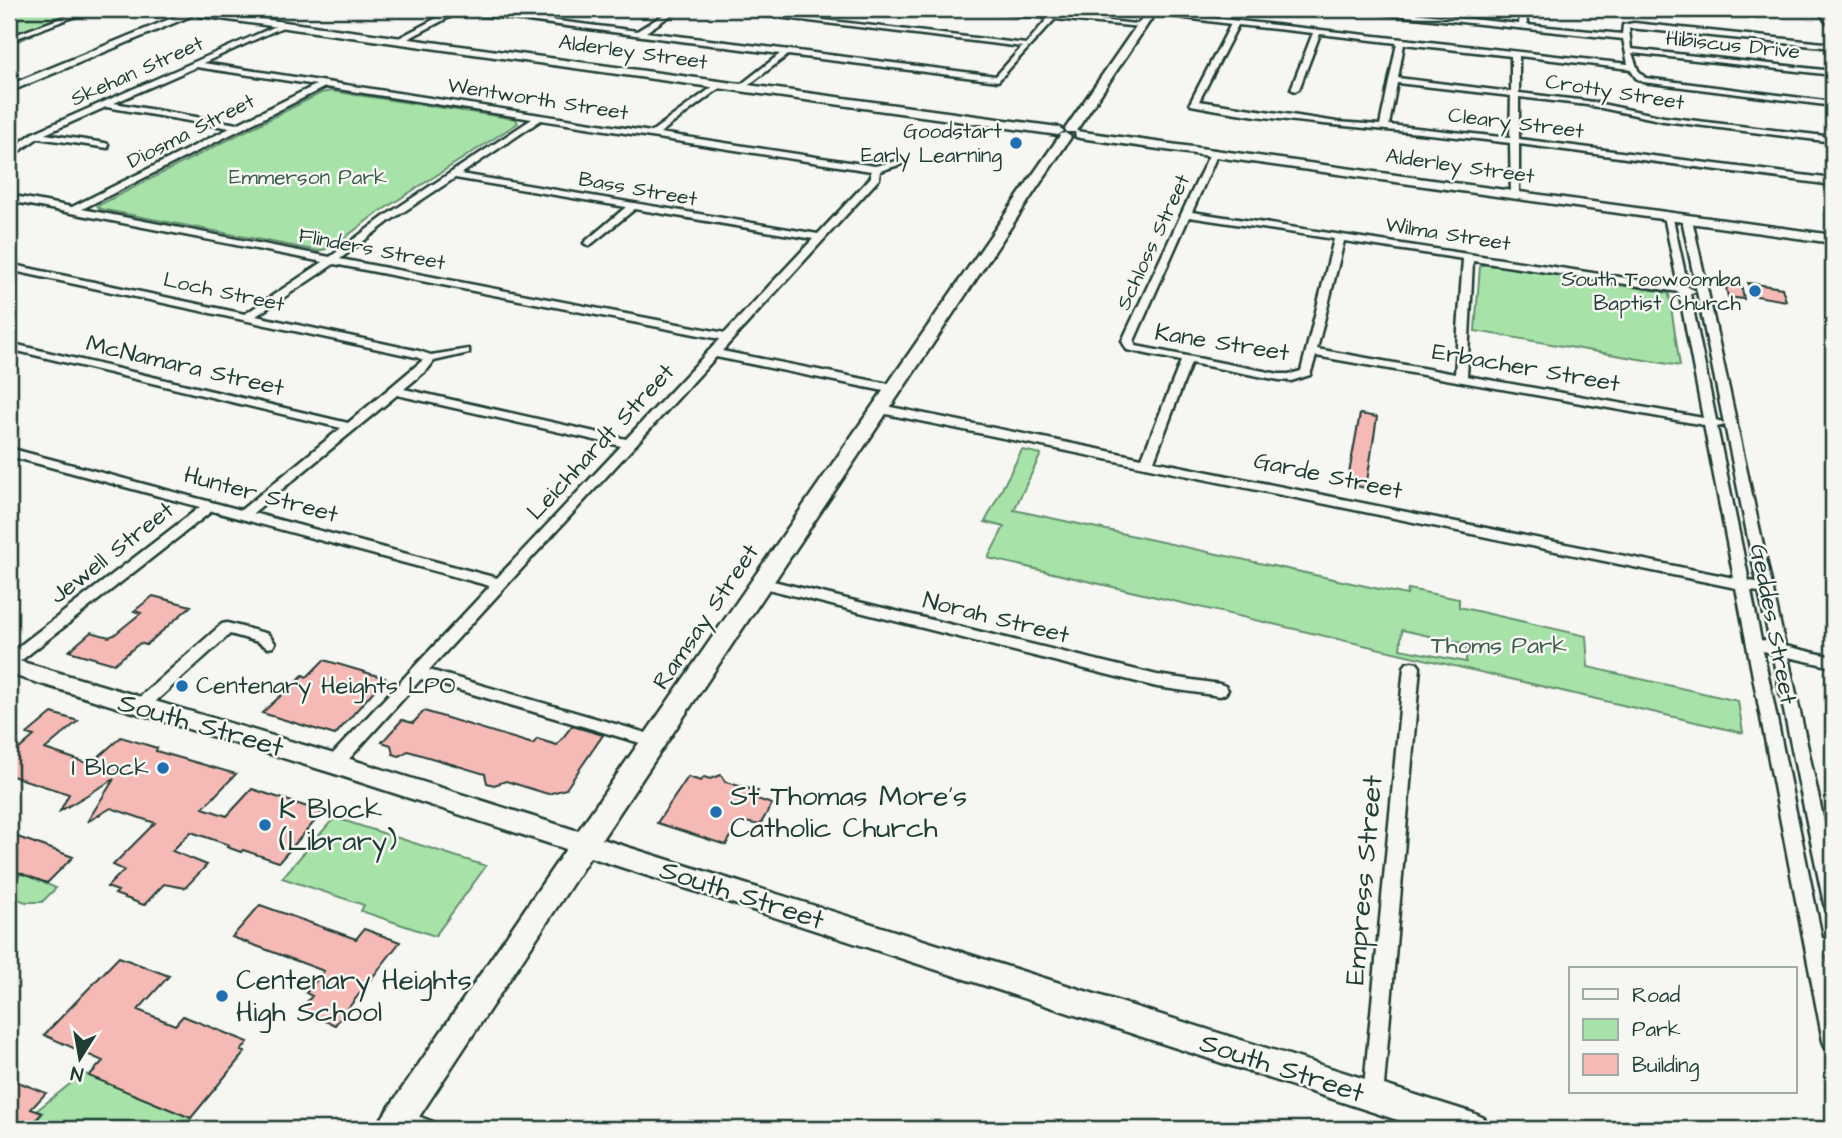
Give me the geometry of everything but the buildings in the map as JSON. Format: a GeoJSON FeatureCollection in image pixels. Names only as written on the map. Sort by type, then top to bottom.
{"type":"FeatureCollection","features":[{"type":"Feature","properties":{"kind":"street"},"geometry":{"type":"LineString","coordinates":[[9,39],[92,9]]}},
{"type":"Feature","properties":{"kind":"street"},"geometry":{"type":"LineString","coordinates":[[169,9],[186,14]]}},
{"type":"Feature","properties":{"kind":"street"},"geometry":{"type":"LineString","coordinates":[[448,9],[1001,81],[1053,17]]}},
{"type":"Feature","properties":{"kind":"street"},"geometry":{"type":"LineString","coordinates":[[639,33],[677,9]]}},
{"type":"Feature","properties":{"kind":"street"},"geometry":{"type":"LineString","coordinates":[[715,9],[1028,46]]}},
{"type":"Feature","properties":{"kind":"street"},"geometry":{"type":"LineString","coordinates":[[980,9],[1141,25]]}},
{"type":"Feature","properties":{"kind":"street"},"geometry":{"type":"LineString","coordinates":[[1357,9],[1428,12],[1626,37]]}},
{"type":"Feature","properties":{"kind":"street"},"geometry":{"type":"LineString","coordinates":[[1523,9],[1523,26]]}},
{"type":"Feature","properties":{"kind":"street"},"geometry":{"type":"LineString","coordinates":[[1821,9],[1828,21]]}},
{"type":"Feature","properties":{"kind":"street"},"geometry":{"type":"LineString","coordinates":[[399,40],[458,10]]}},
{"type":"Feature","properties":{"kind":"street","name":"Alderley Street"},"geometry":{"type":"LineString","coordinates":[[186,14],[202,11],[1833,239]]}},
{"type":"Feature","properties":{"kind":"street"},"geometry":{"type":"LineString","coordinates":[[1151,11],[1235,23],[1633,67]]}},
{"type":"Feature","properties":{"kind":"street","name":"Ramsay Street"},"geometry":{"type":"LineString","coordinates":[[396,1124],[653,741],[1151,11]]}},
{"type":"Feature","properties":{"kind":"street"},"geometry":{"type":"LineString","coordinates":[[9,89],[186,14]]}},
{"type":"Feature","properties":{"kind":"street","name":"Cleary Street"},"geometry":{"type":"LineString","coordinates":[[1235,23],[1194,103],[1337,124],[1515,141],[1833,182]]}},
{"type":"Feature","properties":{"kind":"street","name":"Skehan Street"},"geometry":{"type":"LineString","coordinates":[[10,150],[33,137],[283,24]]}},
{"type":"Feature","properties":{"kind":"street"},"geometry":{"type":"LineString","coordinates":[[1833,46],[1626,25],[1633,67],[1636,76],[1643,80],[1833,104]]}},
{"type":"Feature","properties":{"kind":"street"},"geometry":{"type":"LineString","coordinates":[[1295,89],[1317,32]]}},
{"type":"Feature","properties":{"kind":"street"},"geometry":{"type":"LineString","coordinates":[[1384,127],[1401,42]]}},
{"type":"Feature","properties":{"kind":"street","name":"Hibiscus Drive"},"geometry":{"type":"LineString","coordinates":[[1630,51],[1833,74]]}},
{"type":"Feature","properties":{"kind":"street"},"geometry":{"type":"LineString","coordinates":[[742,88],[787,52]]}},
{"type":"Feature","properties":{"kind":"street"},"geometry":{"type":"LineString","coordinates":[[1514,194],[1516,54]]}},
{"type":"Feature","properties":{"kind":"street","name":"Wentworth Street"},"geometry":{"type":"LineString","coordinates":[[194,64],[875,169]]}},
{"type":"Feature","properties":{"kind":"street","name":"Crotty Street"},"geometry":{"type":"LineString","coordinates":[[1392,80],[1587,103],[1664,119],[1833,140]]}},
{"type":"Feature","properties":{"kind":"street","name":"Diosma Street"},"geometry":{"type":"LineString","coordinates":[[74,210],[324,84]]}},
{"type":"Feature","properties":{"kind":"street"},"geometry":{"type":"LineString","coordinates":[[652,135],[718,85]]}},
{"type":"Feature","properties":{"kind":"street"},"geometry":{"type":"LineString","coordinates":[[105,104],[239,127]]}},
{"type":"Feature","properties":{"kind":"street"},"geometry":{"type":"LineString","coordinates":[[247,317],[331,261],[388,218],[542,116]]}},
{"type":"Feature","properties":{"kind":"street"},"geometry":{"type":"LineString","coordinates":[[33,137],[105,146]]}},
{"type":"Feature","properties":{"kind":"street","name":"Schloss Street"},"geometry":{"type":"LineString","coordinates":[[1129,346],[1128,341],[1214,153]]}},
{"type":"Feature","properties":{"kind":"street"},"geometry":{"type":"LineString","coordinates":[[875,169],[901,163]]}},
{"type":"Feature","properties":{"kind":"street","name":"Leichhardt Street"},"geometry":{"type":"LineString","coordinates":[[334,764],[876,177],[875,169]]}},
{"type":"Feature","properties":{"kind":"street","name":"Bass Street"},"geometry":{"type":"LineString","coordinates":[[453,175],[818,237]]}},
{"type":"Feature","properties":{"kind":"street","name":"Flinders Street"},"geometry":{"type":"LineString","coordinates":[[9,198],[728,337]]}},
{"type":"Feature","properties":{"kind":"street"},"geometry":{"type":"LineString","coordinates":[[589,243],[633,206]]}},
{"type":"Feature","properties":{"kind":"street","name":"Wilma Street"},"geometry":{"type":"LineString","coordinates":[[1187,214],[1703,292]]}},
{"type":"Feature","properties":{"kind":"street","name":"Geddes Street"},"geometry":{"type":"LineString","coordinates":[[1669,216],[1833,1041]]}},
{"type":"Feature","properties":{"kind":"street","name":"Geddes Street"},"geometry":{"type":"LineString","coordinates":[[1687,219],[1833,904]]}},
{"type":"Feature","properties":{"kind":"street"},"geometry":{"type":"LineString","coordinates":[[1313,352],[1340,237]]}},
{"type":"Feature","properties":{"kind":"street"},"geometry":{"type":"LineString","coordinates":[[1461,378],[1468,257]]}},
{"type":"Feature","properties":{"kind":"street","name":"Loch Street"},"geometry":{"type":"LineString","coordinates":[[9,267],[419,354],[430,359]]}},
{"type":"Feature","properties":{"kind":"street","name":"McNamara Street"},"geometry":{"type":"LineString","coordinates":[[9,346],[351,427]]}},
{"type":"Feature","properties":{"kind":"street","name":"Kane Street"},"geometry":{"type":"LineString","coordinates":[[1129,346],[1139,351],[1285,378],[1298,377],[1307,370],[1313,352]]}},
{"type":"Feature","properties":{"kind":"street"},"geometry":{"type":"LineString","coordinates":[[245,513],[424,367],[430,359],[465,351]]}},
{"type":"Feature","properties":{"kind":"street","name":"Erbacher Street"},"geometry":{"type":"LineString","coordinates":[[1313,352],[1731,426]]}},
{"type":"Feature","properties":{"kind":"street"},"geometry":{"type":"LineString","coordinates":[[714,353],[894,388]]}},
{"type":"Feature","properties":{"kind":"street"},"geometry":{"type":"LineString","coordinates":[[1147,462],[1187,360]]}},
{"type":"Feature","properties":{"kind":"street"},"geometry":{"type":"LineString","coordinates":[[395,391],[630,444]]}},
{"type":"Feature","properties":{"kind":"street","name":"Garde Street"},"geometry":{"type":"LineString","coordinates":[[881,409],[1766,589]]}},
{"type":"Feature","properties":{"kind":"street","name":"Hunter Street"},"geometry":{"type":"LineString","coordinates":[[9,452],[245,513],[501,584]]}},
{"type":"Feature","properties":{"kind":"street","name":"Jewell Street"},"geometry":{"type":"LineString","coordinates":[[9,664],[211,505]]}},
{"type":"Feature","properties":{"kind":"street","name":"Norah Street"},"geometry":{"type":"LineString","coordinates":[[761,583],[1157,681],[1220,690]]}},
{"type":"Feature","properties":{"kind":"street"},"geometry":{"type":"LineString","coordinates":[[139,707],[227,628],[263,638],[268,643]]}},
{"type":"Feature","properties":{"kind":"street"},"geometry":{"type":"LineString","coordinates":[[1754,644],[1833,662]]}},
{"type":"Feature","properties":{"kind":"street","name":"South Street"},"geometry":{"type":"LineString","coordinates":[[9,664],[139,707],[334,764],[1473,1129]]}},
{"type":"Feature","properties":{"kind":"street","name":"Empress Street"},"geometry":{"type":"LineString","coordinates":[[1373,1097],[1412,667]]}},
{"type":"Feature","properties":{"kind":"street"},"geometry":{"type":"LineString","coordinates":[[419,673],[653,741]]}},
{"type":"Feature","properties":{"kind":"street"},"geometry":{"type":"LineString","coordinates":[[1814,944],[1833,949]]}},
{"type":"Feature","properties":{"kind":"street"},"geometry":{"type":"LineString","coordinates":[[396,1124],[426,1129]]}},
{"type":"Feature","properties":{"kind":"green space"},"geometry":{"type":"Polygon","coordinates":[[[9,9],[82,9],[20,32],[32,35],[9,45],[9,9]]]}},
{"type":"Feature","properties":{"kind":"green space","name":"Emmerson Park"},"geometry":{"type":"Polygon","coordinates":[[[331,91],[516,119],[518,123],[373,216],[333,247],[318,251],[100,209],[97,206],[321,93],[331,91]]]}},
{"type":"Feature","properties":{"kind":"green space"},"geometry":{"type":"Polygon","coordinates":[[[1486,264],[1669,294],[1680,366],[1475,331],[1480,266],[1486,264]]]}},
{"type":"Feature","properties":{"kind":"green space","name":"Thoms Park"},"geometry":{"type":"Polygon","coordinates":[[[1022,450],[1041,454],[1014,510],[1407,595],[1408,589],[1459,599],[1459,607],[1586,636],[1588,667],[1738,701],[1743,733],[988,558],[1004,527],[985,522],[1022,450]],[[1402,630],[1400,649],[1466,662],[1466,644],[1402,630]]]}},
{"type":"Feature","properties":{"kind":"green space"},"geometry":{"type":"Polygon","coordinates":[[[334,818],[486,866],[435,936],[361,911],[364,905],[282,878],[334,818]]]}},
{"type":"Feature","properties":{"kind":"green space"},"geometry":{"type":"Polygon","coordinates":[[[22,873],[56,888],[42,902],[26,902],[9,896],[9,886],[22,873]]]}},
{"type":"Feature","properties":{"kind":"green space"},"geometry":{"type":"Polygon","coordinates":[[[78,1071],[191,1118],[189,1122],[198,1126],[196,1129],[20,1129],[24,1124],[30,1127],[42,1114],[36,1111],[70,1084],[78,1071]]]}},
{"type":"Feature","properties":{"kind":"place","name":"Goodstart Early Learning"},"geometry":{"type":"Point","coordinates":[1016,143]}},
{"type":"Feature","properties":{"kind":"place","name":"South Toowoomba Baptist Church"},"geometry":{"type":"Point","coordinates":[1755,291]}},
{"type":"Feature","properties":{"kind":"place","name":"Centenary Heights LPO"},"geometry":{"type":"Point","coordinates":[182,686]}},
{"type":"Feature","properties":{"kind":"place","name":"I Block"},"geometry":{"type":"Point","coordinates":[163,768]}},
{"type":"Feature","properties":{"kind":"place","name":"St Thomas More's Catholic Church"},"geometry":{"type":"Point","coordinates":[716,812]}},
{"type":"Feature","properties":{"kind":"place","name":"K Block (Library)"},"geometry":{"type":"Point","coordinates":[265,825]}},
{"type":"Feature","properties":{"kind":"place","name":"Centenary Heights High School"},"geometry":{"type":"Point","coordinates":[222,996]}}]}
